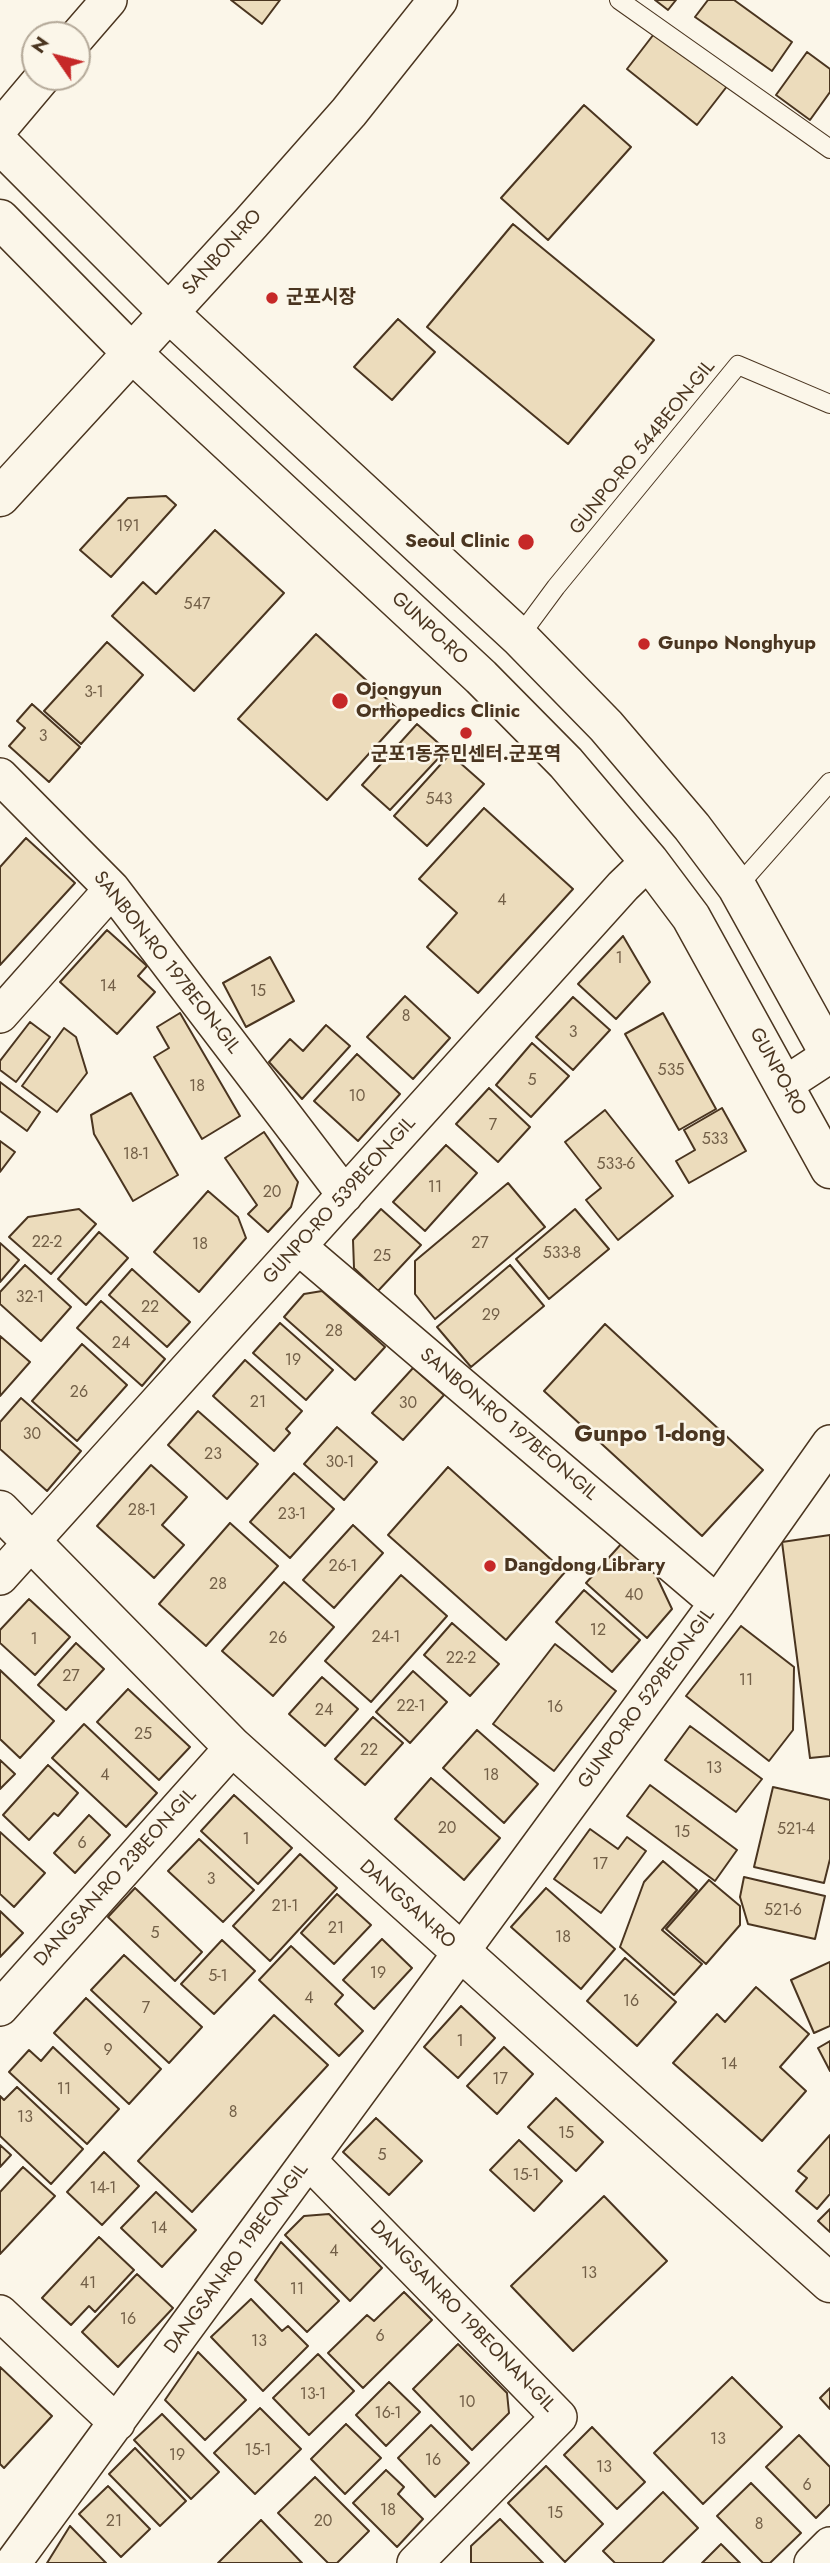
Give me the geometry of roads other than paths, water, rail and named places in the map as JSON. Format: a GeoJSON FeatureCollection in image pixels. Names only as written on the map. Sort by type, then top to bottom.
{"type":"FeatureCollection","features":[{"type":"Feature","properties":{"kind":"main road","name":"SANBON-RO"},"geometry":{"type":"LineString","coordinates":[[0,497],[349,112],[437,1]]}},
{"type":"Feature","properties":{"kind":"main road"},"geometry":{"type":"LineString","coordinates":[[0,144],[169,313],[519,638],[606,726],[692,827],[737,887],[830,1055]]}},
{"type":"Feature","properties":{"kind":"main road","name":"GUNPO-RO"},"geometry":{"type":"LineString","coordinates":[[0,219],[132,353],[481,677],[566,763],[649,861],[691,917],[830,1169]]}},
{"type":"Feature","properties":{"kind":"main road","name":"DANGSAN-RO"},"geometry":{"type":"LineString","coordinates":[[0,1510],[233,1746],[830,2283]]}},
{"type":"Feature","properties":{"kind":"street"},"geometry":{"type":"LineString","coordinates":[[91,21],[109,0]]}},
{"type":"Feature","properties":{"kind":"street"},"geometry":{"type":"LineString","coordinates":[[0,128],[31,91]]}},
{"type":"Feature","properties":{"kind":"street","name":"SANBON-RO 197BEON-GIL"},"geometry":{"type":"LineString","coordinates":[[6,795],[112,889],[345,1195]]}},
{"type":"Feature","properties":{"kind":"street","name":"GUNPO-RO 539BEON-GIL"},"geometry":{"type":"LineString","coordinates":[[0,1577],[623,886],[649,861]]}},
{"type":"Feature","properties":{"kind":"street"},"geometry":{"type":"LineString","coordinates":[[0,1016],[112,889]]}},
{"type":"Feature","properties":{"kind":"street"},"geometry":{"type":"LineString","coordinates":[[784,1086],[830,1055]]}},
{"type":"Feature","properties":{"kind":"street","name":"SANBON-RO 197BEON-GIL"},"geometry":{"type":"LineString","coordinates":[[299,1247],[717,1604]]}},
{"type":"Feature","properties":{"kind":"street","name":"GUNPO-RO 529BEON-GIL"},"geometry":{"type":"LineString","coordinates":[[460,1953],[717,1604],[830,1443]]}},
{"type":"Feature","properties":{"kind":"street","name":"DANGSAN-RO 23BEON-GIL"},"geometry":{"type":"LineString","coordinates":[[0,2008],[233,1746]]}},
{"type":"Feature","properties":{"kind":"street","name":"DANGSAN-RO 19BEON-GIL"},"geometry":{"type":"LineString","coordinates":[[13,2563],[460,1953]]}},
{"type":"Feature","properties":{"kind":"street","name":"DANGSAN-RO 19BEONAN-GIL"},"geometry":{"type":"LineString","coordinates":[[309,2161],[559,2417],[420,2561]]}},
{"type":"Feature","properties":{"kind":"street"},"geometry":{"type":"LineString","coordinates":[[0,2314],[117,2423]]}},
{"type":"Feature","properties":{"kind":"lane"},"geometry":{"type":"LineString","coordinates":[[619,0],[830,149]]}},
{"type":"Feature","properties":{"kind":"lane","name":"GUNPO-RO 544BEON-GIL"},"geometry":{"type":"LineString","coordinates":[[519,638],[556,587],[738,365],[830,404]]}},
{"type":"Feature","properties":{"kind":"lane"},"geometry":{"type":"LineString","coordinates":[[737,887],[830,782]]}},
{"type":"Feature","properties":{"kind":"place","name":"군포시장"},"geometry":{"type":"Point","coordinates":[272,298]}},
{"type":"Feature","properties":{"kind":"place","name":"Seoul Clinic"},"geometry":{"type":"Point","coordinates":[526,542]}},
{"type":"Feature","properties":{"kind":"place","name":"Gunpo Nonghyup"},"geometry":{"type":"Point","coordinates":[644,644]}},
{"type":"Feature","properties":{"kind":"place","name":"Ojongyun Orthopedics Clinic"},"geometry":{"type":"Point","coordinates":[340,701]}},
{"type":"Feature","properties":{"kind":"place","name":"군포1동주민센터.군포역"},"geometry":{"type":"Point","coordinates":[466,733]}},
{"type":"Feature","properties":{"kind":"place","name":"Dangdong Library"},"geometry":{"type":"Point","coordinates":[490,1566]}},
{"type":"Feature","properties":{"kind":"district","name":"Gunpo 1-dong"},"geometry":{"type":"Point","coordinates":[650,1435]}}]}
